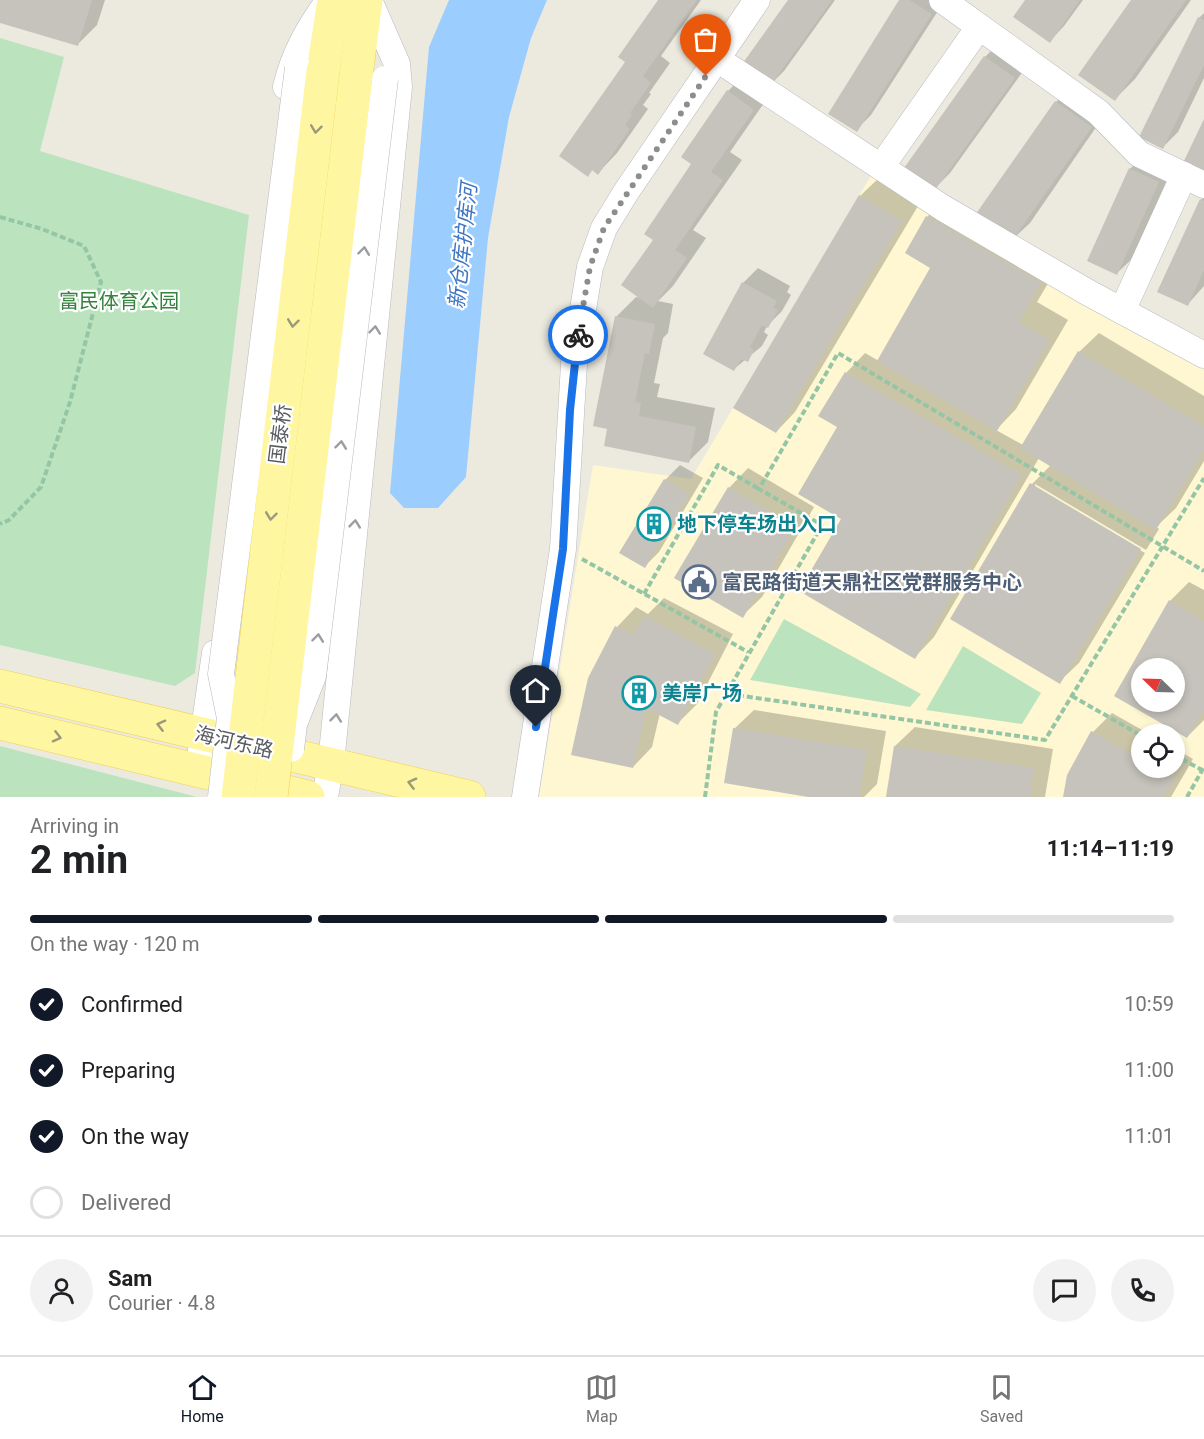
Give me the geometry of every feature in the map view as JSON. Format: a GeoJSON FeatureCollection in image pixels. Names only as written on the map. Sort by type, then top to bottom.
{"type":"FeatureCollection","features":[{"type":"Feature","properties":{"kind":"main road","name":"国泰桥"},"geometry":{"type":"LineString","coordinates":[[238,797],[310,70],[334,0]]}},
{"type":"Feature","properties":{"kind":"main road","name":"国泰桥"},"geometry":{"type":"LineString","coordinates":[[271,797],[370,77],[367,0]]}},
{"type":"Feature","properties":{"kind":"main road","name":"海河东路"},"geometry":{"type":"LineString","coordinates":[[0,686],[469,797]]}},
{"type":"Feature","properties":{"kind":"main road","name":"海河东路"},"geometry":{"type":"LineString","coordinates":[[0,723],[308,797]]}},
{"type":"Feature","properties":{"kind":"street"},"geometry":{"type":"LineString","coordinates":[[198,771],[205,735],[280,113],[290,68],[301,42],[329,0]]}},
{"type":"Feature","properties":{"kind":"street"},"geometry":{"type":"LineString","coordinates":[[325,797],[331,763],[399,87],[397,64],[385,34],[367,0]]}},
{"type":"Feature","properties":{"kind":"street"},"geometry":{"type":"LineString","coordinates":[[525,797],[563,549],[574,364],[590,267],[604,228],[620,201],[757,0]]}},
{"type":"Feature","properties":{"kind":"street"},"geometry":{"type":"LineString","coordinates":[[942,0],[1098,112],[1139,154],[1194,180],[1122,311]]}},
{"type":"Feature","properties":{"kind":"street"},"geometry":{"type":"LineString","coordinates":[[881,167],[979,27]]}},
{"type":"Feature","properties":{"kind":"street"},"geometry":{"type":"LineString","coordinates":[[285,797],[294,724],[313,676],[370,77],[385,34]]}},
{"type":"Feature","properties":{"kind":"street"},"geometry":{"type":"LineString","coordinates":[[221,797],[230,718],[221,674],[310,70],[301,42]]}},
{"type":"Feature","properties":{"kind":"street"},"geometry":{"type":"LineString","coordinates":[[717,59],[881,167],[1018,253],[1204,355]]}},
{"type":"Feature","properties":{"kind":"path"},"geometry":{"type":"LineString","coordinates":[[0,218],[42,229],[84,246],[101,282],[70,402],[40,487],[9,520],[0,524]]}},
{"type":"Feature","properties":{"kind":"path"},"geometry":{"type":"LineString","coordinates":[[759,489],[838,353],[1161,548],[1204,571]]}},
{"type":"Feature","properties":{"kind":"path"},"geometry":{"type":"LineString","coordinates":[[644,594],[718,465],[822,525],[748,652],[729,694],[716,712],[705,797]]}},
{"type":"Feature","properties":{"kind":"path"},"geometry":{"type":"LineString","coordinates":[[729,694],[1045,740],[1204,478]]}},
{"type":"Feature","properties":{"kind":"path"},"geometry":{"type":"LineString","coordinates":[[563,549],[748,652]]}},
{"type":"Feature","properties":{"kind":"path"},"geometry":{"type":"LineString","coordinates":[[1072,696],[1131,730]]}},
{"type":"Feature","properties":{"kind":"path"},"geometry":{"type":"LineString","coordinates":[[1185,760],[1203,769],[1187,797]]}},
{"type":"Feature","properties":{"kind":"shaded area"},"geometry":{"type":"Polygon","coordinates":[[[873,172],[1204,368],[1204,797],[539,797],[593,465],[691,479],[873,172]]]}},
{"type":"Feature","properties":{"kind":"green space","name":"富民体育公园"},"geometry":{"type":"Polygon","coordinates":[[[0,38],[64,57],[40,151],[249,215],[195,673],[175,686],[0,645],[0,38]]]}},
{"type":"Feature","properties":{"kind":"green space"},"geometry":{"type":"Polygon","coordinates":[[[784,619],[921,694],[910,707],[750,680],[784,619]]]}},
{"type":"Feature","properties":{"kind":"green space"},"geometry":{"type":"Polygon","coordinates":[[[963,646],[1041,693],[1022,724],[926,710],[963,646]]]}},
{"type":"Feature","properties":{"kind":"green space"},"geometry":{"type":"Polygon","coordinates":[[[0,746],[197,797],[0,797],[0,746]]]}},
{"type":"Feature","properties":{"kind":"water","name":"新仓库护库河"},"geometry":{"type":"Polygon","coordinates":[[[449,0],[547,0],[531,38],[509,117],[488,238],[466,477],[438,508],[404,508],[390,493],[429,47],[449,0]]]}},
{"type":"Feature","properties":{"kind":"building"},"geometry":{"type":"Polygon","coordinates":[[[0,0],[92,0],[78,46],[0,23],[0,0]]]}},
{"type":"Feature","properties":{"kind":"building"},"geometry":{"type":"Polygon","coordinates":[[[658,0],[697,0],[643,76],[651,83],[630,113],[633,114],[625,125],[630,129],[598,175],[592,170],[588,177],[559,156],[625,62],[618,57],[658,0]]]}},
{"type":"Feature","properties":{"kind":"building"},"geometry":{"type":"Polygon","coordinates":[[[788,0],[832,0],[769,88],[740,67],[788,0]]]}},
{"type":"Feature","properties":{"kind":"building"},"geometry":{"type":"Polygon","coordinates":[[[899,0],[909,0],[932,14],[857,132],[828,114],[899,0]]]}},
{"type":"Feature","properties":{"kind":"building"},"geometry":{"type":"Polygon","coordinates":[[[1025,0],[1080,0],[1050,43],[1013,17],[1025,0]]]}},
{"type":"Feature","properties":{"kind":"building"},"geometry":{"type":"Polygon","coordinates":[[[1131,0],[1186,0],[1115,101],[1078,75],[1131,0]]]}},
{"type":"Feature","properties":{"kind":"building"},"geometry":{"type":"Polygon","coordinates":[[[1198,17],[1204,20],[1204,65],[1163,149],[1139,137],[1198,17]]]}},
{"type":"Feature","properties":{"kind":"building"},"geometry":{"type":"Polygon","coordinates":[[[984,56],[1015,78],[935,190],[904,168],[984,56]]]}},
{"type":"Feature","properties":{"kind":"building"},"geometry":{"type":"Polygon","coordinates":[[[727,90],[754,110],[711,172],[723,180],[675,250],[687,258],[653,308],[621,285],[653,240],[644,234],[691,164],[681,157],[727,90]]]}},
{"type":"Feature","properties":{"kind":"building"},"geometry":{"type":"Polygon","coordinates":[[[1055,101],[1092,127],[1010,244],[973,218],[1055,101]]]}},
{"type":"Feature","properties":{"kind":"building"},"geometry":{"type":"Polygon","coordinates":[[[1204,119],[1204,175],[1182,165],[1204,119]]]}},
{"type":"Feature","properties":{"kind":"building"},"geometry":{"type":"Polygon","coordinates":[[[1129,168],[1159,182],[1117,275],[1087,261],[1129,168]]]}},
{"type":"Feature","properties":{"kind":"building"},"geometry":{"type":"Polygon","coordinates":[[[859,195],[902,221],[776,433],[733,408],[859,195]]]}},
{"type":"Feature","properties":{"kind":"building"},"geometry":{"type":"Polygon","coordinates":[[[1200,199],[1204,201],[1204,270],[1188,306],[1157,292],[1200,199]]]}},
{"type":"Feature","properties":{"kind":"building"},"geometry":{"type":"Polygon","coordinates":[[[926,216],[1041,283],[1019,322],[1050,340],[997,431],[877,361],[930,268],[905,253],[926,216]]]}},
{"type":"Feature","properties":{"kind":"building"},"geometry":{"type":"Polygon","coordinates":[[[742,282],[777,301],[773,308],[778,310],[768,328],[762,325],[750,347],[754,350],[748,362],[741,359],[734,371],[703,354],[742,282]]]}},
{"type":"Feature","properties":{"kind":"building"},"geometry":{"type":"Polygon","coordinates":[[[615,316],[655,324],[649,354],[645,353],[635,402],[641,403],[639,416],[696,427],[689,463],[604,446],[607,429],[593,426],[615,316]]]}},
{"type":"Feature","properties":{"kind":"building"},"geometry":{"type":"Polygon","coordinates":[[[1078,351],[1204,426],[1204,450],[1156,530],[1020,448],[1078,351]]]}},
{"type":"Feature","properties":{"kind":"building"},"geometry":{"type":"Polygon","coordinates":[[[845,372],[1022,475],[915,659],[799,591],[841,519],[798,494],[837,427],[818,416],[845,372]]]}},
{"type":"Feature","properties":{"kind":"building","name":"地下停车场出入口"},"geometry":{"type":"Polygon","coordinates":[[[664,479],[689,494],[645,568],[619,553],[664,479]]]}},
{"type":"Feature","properties":{"kind":"building"},"geometry":{"type":"Polygon","coordinates":[[[1030,483],[1141,549],[1060,684],[950,619],[1030,483]]]}},
{"type":"Feature","properties":{"kind":"building"},"geometry":{"type":"Polygon","coordinates":[[[728,487],[796,526],[743,618],[674,578],[728,487]]]}},
{"type":"Feature","properties":{"kind":"building"},"geometry":{"type":"Polygon","coordinates":[[[1169,600],[1204,621],[1204,710],[1187,738],[1185,737],[1185,724],[1163,724],[1142,712],[1185,712],[1185,658],[1136,658],[1169,600]]]}},
{"type":"Feature","properties":{"kind":"building","name":"美岸广场"},"geometry":{"type":"Polygon","coordinates":[[[644,616],[715,654],[678,725],[646,708],[633,768],[571,755],[588,678],[615,626],[634,635],[644,616]]]}},
{"type":"Feature","properties":{"kind":"building"},"geometry":{"type":"Polygon","coordinates":[[[1131,666],[1131,706],[1114,696],[1131,666]]]}},
{"type":"Feature","properties":{"kind":"building"},"geometry":{"type":"Polygon","coordinates":[[[733,728],[867,750],[859,797],[808,797],[724,783],[733,728]]]}},
{"type":"Feature","properties":{"kind":"building"},"geometry":{"type":"Polygon","coordinates":[[[1091,731],[1131,754],[1131,778],[1175,778],[1164,797],[1063,797],[1067,775],[1091,731]]]}},
{"type":"Feature","properties":{"kind":"building"},"geometry":{"type":"Polygon","coordinates":[[[894,746],[1034,768],[1030,797],[886,797],[894,746]]]}},
{"type":"Feature","properties":{"kind":"way so far"},"geometry":{"type":"LineString","coordinates":[[578,335],[590,267],[604,228],[706,76]]}},
{"type":"Feature","properties":{"kind":"place","name":"地下停车场出入口"},"geometry":{"type":"Point","coordinates":[654,524]}},
{"type":"Feature","properties":{"kind":"place","name":"富民路街道天鼎社区党群服务中心"},"geometry":{"type":"Point","coordinates":[699,582]}},
{"type":"Feature","properties":{"kind":"place","name":"美岸广场"},"geometry":{"type":"Point","coordinates":[639,693]}},
{"type":"Feature","properties":{"kind":"route"},"geometry":{"type":"LineString","coordinates":[[536,727],[563,549],[570,410],[578,335]]}}]}
